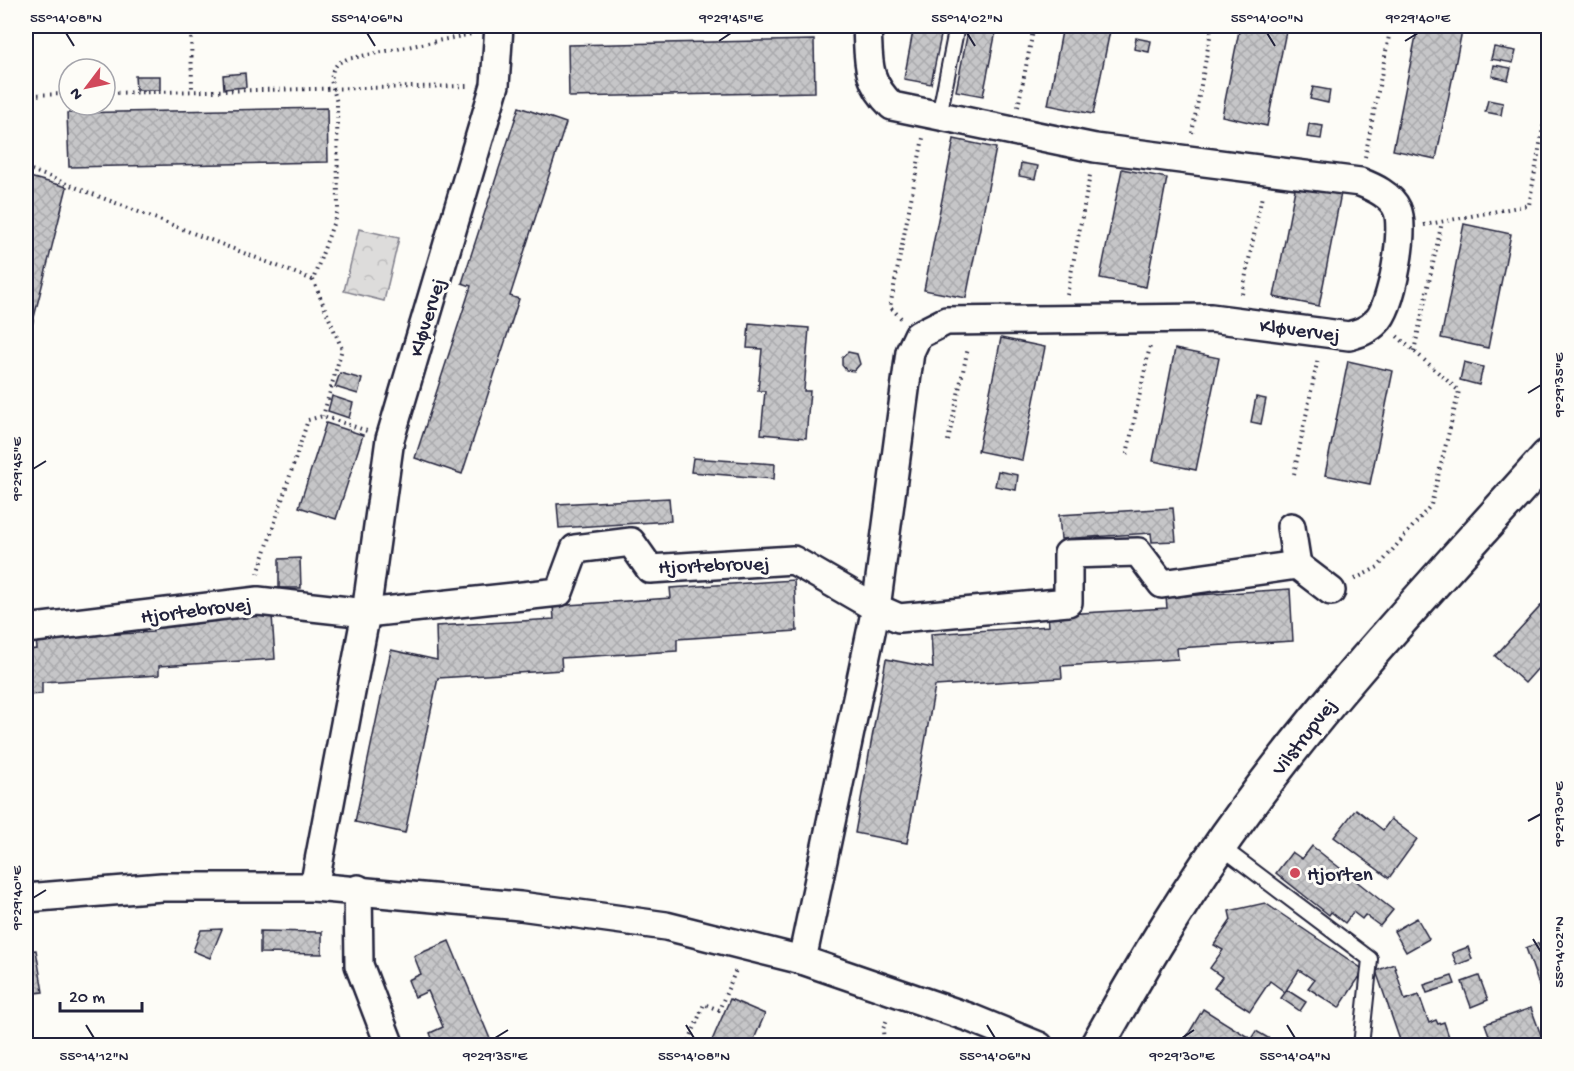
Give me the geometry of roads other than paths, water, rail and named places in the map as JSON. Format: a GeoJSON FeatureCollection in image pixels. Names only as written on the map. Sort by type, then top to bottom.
{"type":"FeatureCollection","features":[{"type":"Feature","properties":{"kind":"street"},"geometry":{"type":"LineString","coordinates":[[867,26],[870,76],[878,93],[892,106],[933,115]]}},
{"type":"Feature","properties":{"kind":"street","name":"Kløvervej"},"geometry":{"type":"LineString","coordinates":[[366,613],[390,439],[495,85],[499,27]]}},
{"type":"Feature","properties":{"kind":"street","name":"Kløvervej"},"geometry":{"type":"LineString","coordinates":[[876,608],[910,352],[918,335],[946,321],[1212,318],[1348,336],[1365,331],[1379,320],[1389,300],[1400,230],[1397,209],[1375,188],[1360,182],[1095,148],[933,115]]}},
{"type":"Feature","properties":{"kind":"street","name":"Vilstrupvej"},"geometry":{"type":"LineString","coordinates":[[1097,1046],[1160,933],[1220,846],[1343,686],[1548,456]]}},
{"type":"Feature","properties":{"kind":"street"},"geometry":{"type":"LineString","coordinates":[[1291,527],[1297,565],[1331,591]]}},
{"type":"Feature","properties":{"kind":"street","name":"Hjortebrovej"},"geometry":{"type":"LineString","coordinates":[[26,629],[258,601],[366,613],[560,592],[575,549],[631,542],[650,569],[793,560],[876,608],[899,618],[1068,602],[1068,554],[1138,552],[1162,584],[1297,565]]}},
{"type":"Feature","properties":{"kind":"street"},"geometry":{"type":"LineString","coordinates":[[802,960],[876,608]]}},
{"type":"Feature","properties":{"kind":"street"},"geometry":{"type":"LineString","coordinates":[[314,887],[366,613]]}},
{"type":"Feature","properties":{"kind":"street"},"geometry":{"type":"LineString","coordinates":[[26,898],[162,887],[314,887],[358,889],[520,906],[666,926],[802,960],[968,1017],[1039,1046]]}},
{"type":"Feature","properties":{"kind":"street"},"geometry":{"type":"LineString","coordinates":[[358,889],[359,966],[390,1046]]}},
{"type":"Feature","properties":{"kind":"lane"},"geometry":{"type":"LineString","coordinates":[[933,115],[957,26]]}},
{"type":"Feature","properties":{"kind":"lane"},"geometry":{"type":"LineString","coordinates":[[1220,846],[1370,959],[1361,1046]]}},
{"type":"Feature","properties":{"kind":"place","name":"Hjorten"},"geometry":{"type":"Point","coordinates":[1295,873]}}]}
